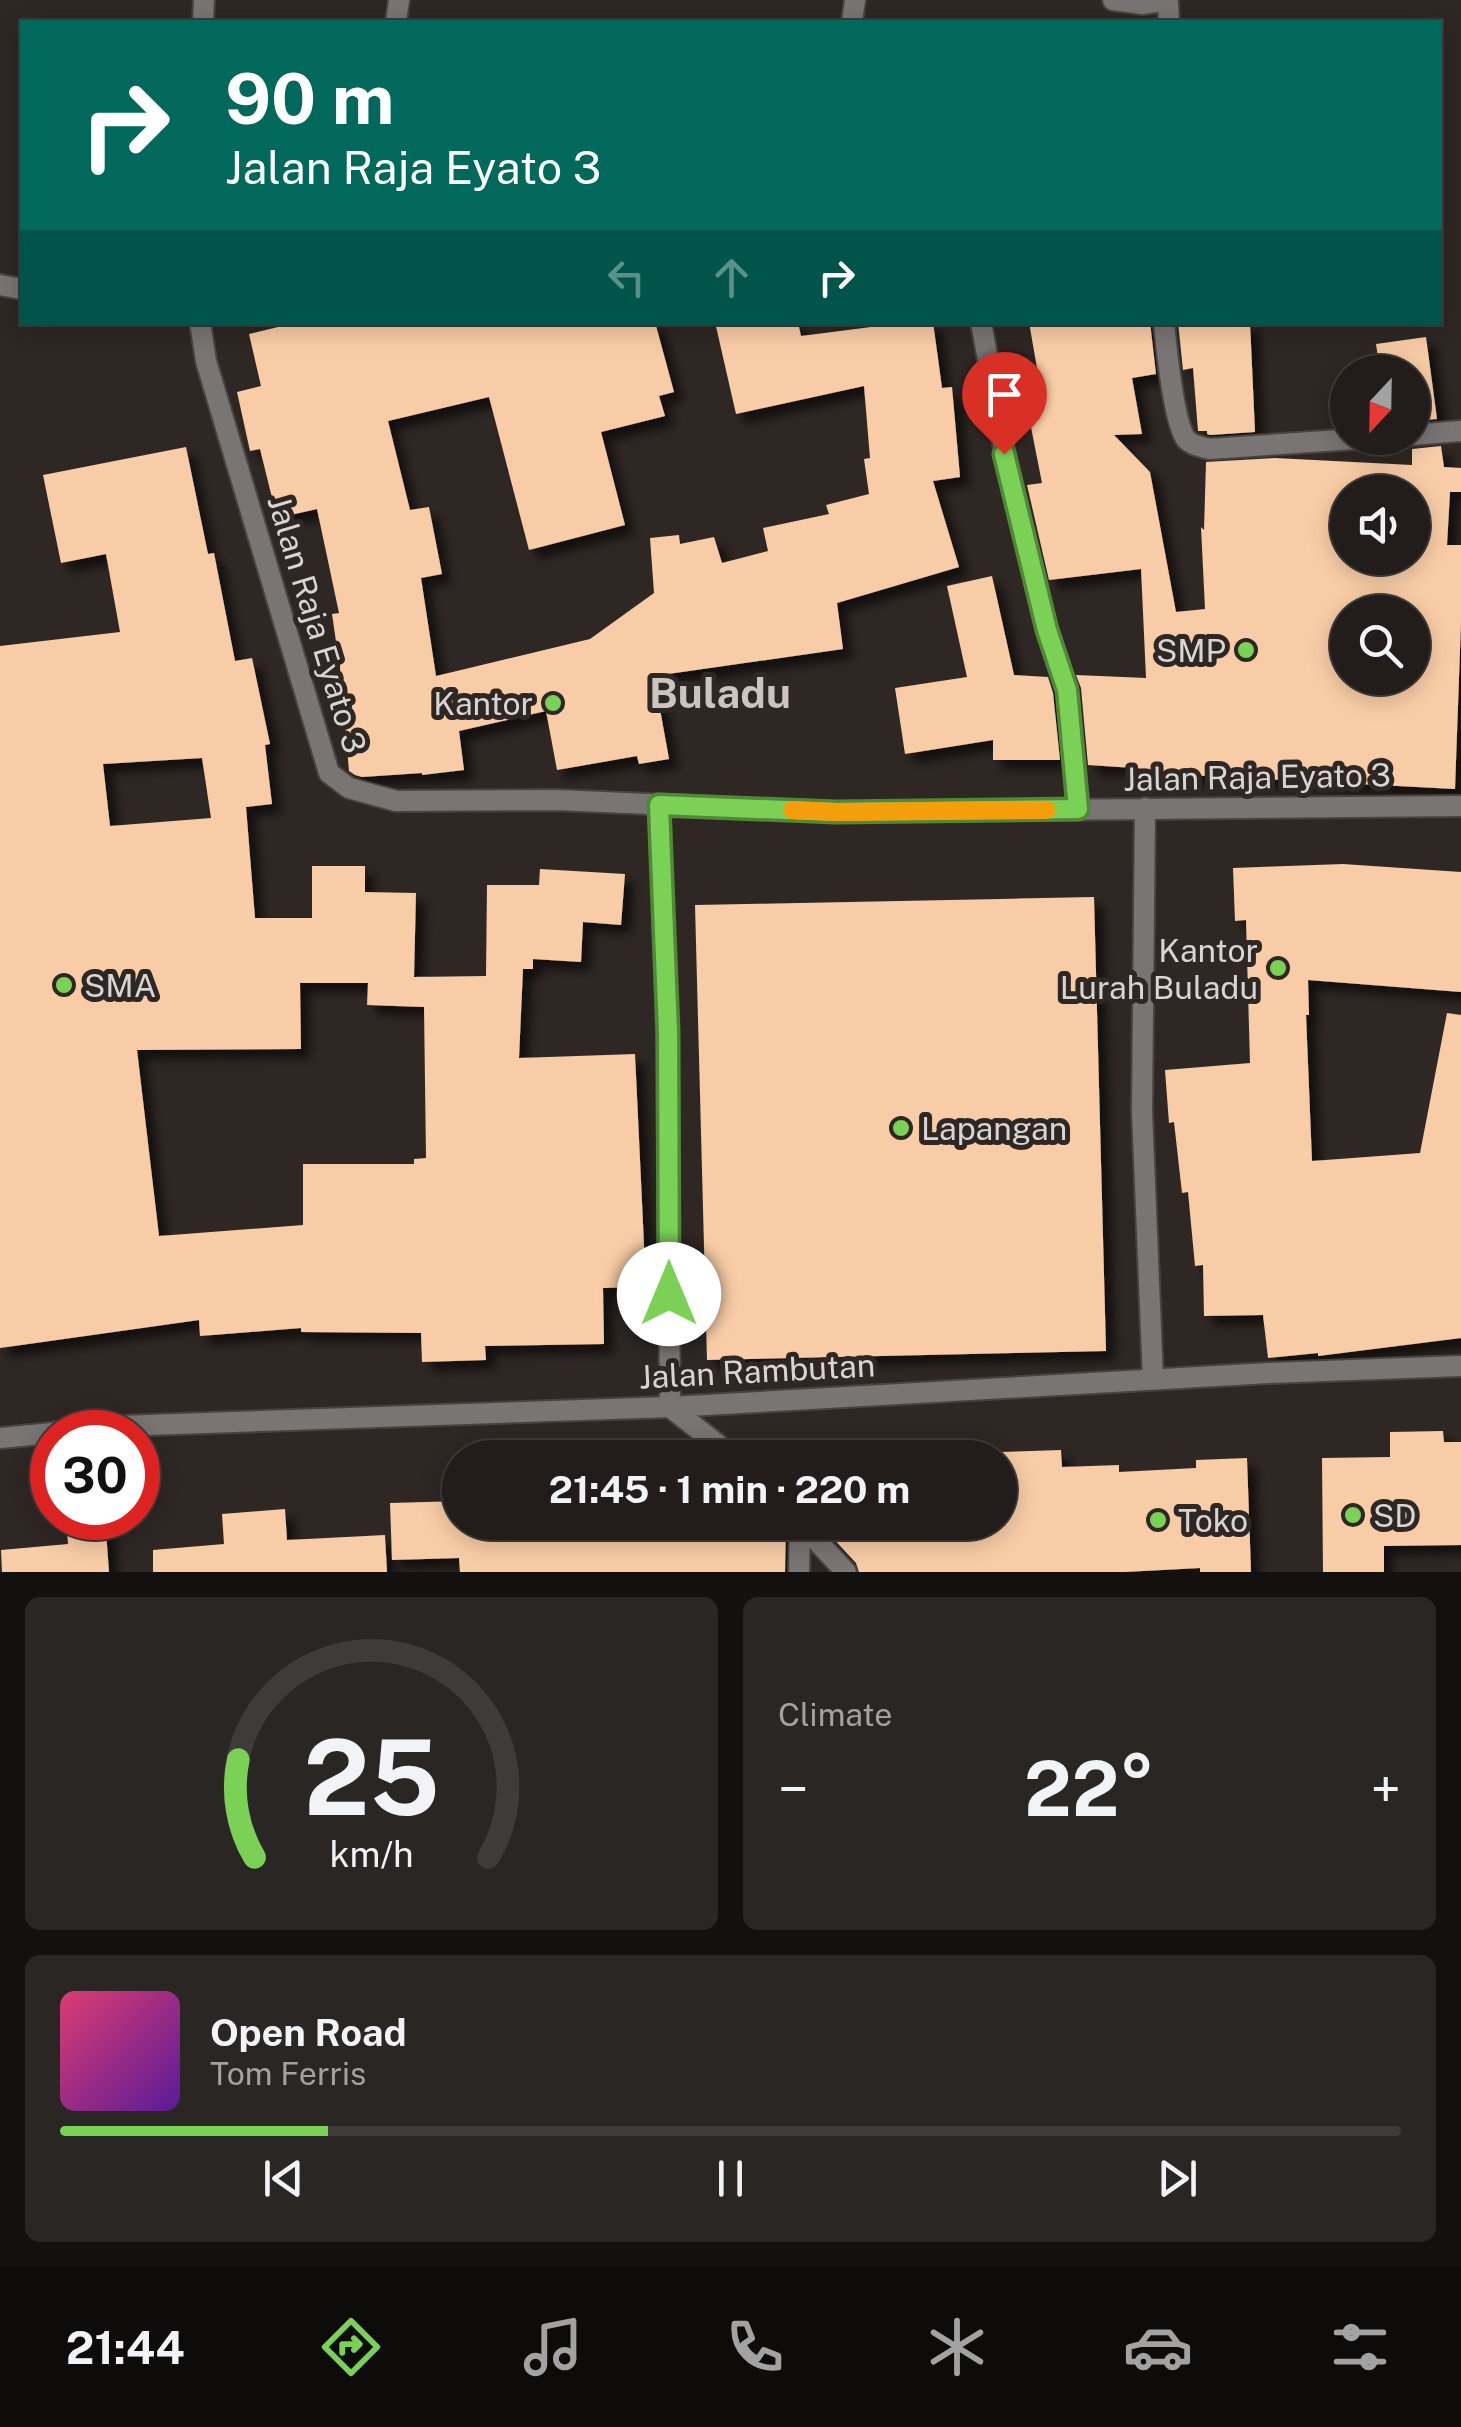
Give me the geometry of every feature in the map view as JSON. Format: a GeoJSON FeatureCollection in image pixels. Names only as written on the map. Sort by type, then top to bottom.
{"type":"FeatureCollection","features":[{"type":"Feature","properties":{"kind":"street"},"geometry":{"type":"LineString","coordinates":[[1114,0],[1164,1],[1172,8]]}},
{"type":"Feature","properties":{"kind":"street","name":"Jalan Raja Eyato 3"},"geometry":{"type":"LineString","coordinates":[[200,325],[206,361],[329,773],[349,788],[396,801],[557,800],[836,812],[1461,806]]}},
{"type":"Feature","properties":{"kind":"street"},"geometry":{"type":"LineString","coordinates":[[982,325],[1004,454],[1047,630],[1067,690],[1078,809]]}},
{"type":"Feature","properties":{"kind":"street"},"geometry":{"type":"LineString","coordinates":[[1164,325],[1168,369],[1183,434],[1192,444],[1210,449],[1330,441]]}},
{"type":"Feature","properties":{"kind":"street"},"geometry":{"type":"LineString","coordinates":[[1430,433],[1461,431]]}},
{"type":"Feature","properties":{"kind":"street"},"geometry":{"type":"LineString","coordinates":[[659,805],[668,1032],[670,1407],[713,1440]]}},
{"type":"Feature","properties":{"kind":"street"},"geometry":{"type":"LineString","coordinates":[[1145,808],[1142,1111],[1152,1380]]}},
{"type":"Feature","properties":{"kind":"street","name":"Jalan Rambutan"},"geometry":{"type":"LineString","coordinates":[[160,1425],[670,1407],[1461,1366]]}},
{"type":"Feature","properties":{"kind":"street","name":"Jalan Rambutan"},"geometry":{"type":"LineString","coordinates":[[0,1438],[30,1435]]}},
{"type":"Feature","properties":{"kind":"street"},"geometry":{"type":"LineString","coordinates":[[798,1572],[799,1540]]}},
{"type":"Feature","properties":{"kind":"street"},"geometry":{"type":"LineString","coordinates":[[815,1540],[846,1572]]}},
{"type":"Feature","properties":{"kind":"building"},"geometry":{"type":"Polygon","coordinates":[[[286,325],[656,325],[674,392],[659,396],[665,416],[601,432],[625,525],[529,550],[489,397],[388,421],[410,510],[429,507],[442,574],[421,578],[436,676],[590,639],[654,593],[650,538],[679,535],[680,544],[714,537],[722,563],[768,551],[763,528],[829,514],[826,505],[869,494],[864,459],[870,458],[864,386],[736,414],[716,325],[799,325],[801,336],[887,325],[933,325],[942,388],[952,387],[960,477],[933,481],[959,567],[837,603],[843,649],[654,676],[669,759],[639,764],[637,756],[557,770],[546,711],[459,731],[464,770],[422,775],[355,775],[349,771],[345,725],[348,724],[332,614],[339,613],[317,509],[277,518],[260,449],[250,451],[237,392],[261,386],[249,334],[286,325]]]}},
{"type":"Feature","properties":{"kind":"building"},"geometry":{"type":"Polygon","coordinates":[[[1030,325],[1150,325],[1156,374],[1132,378],[1142,434],[1114,435],[1150,472],[1176,612],[1205,609],[1201,527],[1204,530],[1206,462],[1275,458],[1412,465],[1412,455],[1430,455],[1430,447],[1441,446],[1444,467],[1461,468],[1461,492],[1450,492],[1447,545],[1461,545],[1455,789],[1150,773],[1150,769],[1088,765],[1081,688],[1076,675],[1146,678],[1141,569],[1049,580],[1027,485],[1042,483],[1028,412],[1044,409],[1030,325]]]}},
{"type":"Feature","properties":{"kind":"building"},"geometry":{"type":"Polygon","coordinates":[[[1178,325],[1250,325],[1255,432],[1210,435],[1198,431],[1193,368],[1183,370],[1178,325]]]}},
{"type":"Feature","properties":{"kind":"building"},"geometry":{"type":"Polygon","coordinates":[[[1426,337],[1428,355],[1378,355],[1376,344],[1426,337]]]}},
{"type":"Feature","properties":{"kind":"building"},"geometry":{"type":"Polygon","coordinates":[[[1430,367],[1437,419],[1430,420],[1430,367]]]}},
{"type":"Feature","properties":{"kind":"building"},"geometry":{"type":"Polygon","coordinates":[[[186,447],[208,554],[214,553],[235,661],[252,658],[270,744],[265,745],[272,804],[246,807],[255,918],[312,918],[312,866],[365,866],[365,892],[416,893],[414,977],[486,976],[487,885],[539,885],[540,869],[625,874],[621,925],[583,922],[581,962],[533,959],[533,969],[523,969],[519,1058],[635,1054],[646,1287],[603,1288],[604,1344],[485,1346],[486,1360],[422,1362],[421,1333],[301,1332],[301,1328],[200,1336],[199,1320],[0,1348],[0,646],[120,632],[106,554],[61,563],[43,475],[186,447]],[[202,758],[103,764],[110,826],[211,818],[202,758]],[[300,983],[301,1049],[137,1050],[159,1236],[303,1225],[303,1164],[414,1164],[414,1159],[426,1158],[424,1007],[367,1005],[368,983],[300,983]]]}},
{"type":"Feature","properties":{"kind":"building"},"geometry":{"type":"Polygon","coordinates":[[[992,576],[1014,675],[1048,677],[1060,760],[993,760],[993,740],[905,754],[895,688],[967,677],[947,586],[992,576]]]}},
{"type":"Feature","properties":{"kind":"building"},"geometry":{"type":"Polygon","coordinates":[[[1343,864],[1461,872],[1461,992],[1308,980],[1306,1015],[1312,1161],[1420,1153],[1447,1013],[1461,1015],[1461,1338],[1318,1356],[1268,1358],[1263,1315],[1204,1316],[1203,1265],[1195,1266],[1188,1192],[1182,1193],[1174,1122],[1169,1123],[1165,1070],[1250,1063],[1246,920],[1235,921],[1233,868],[1343,864]]]}},
{"type":"Feature","properties":{"kind":"building","name":"Lapangan"},"geometry":{"type":"Polygon","coordinates":[[[1094,897],[1106,1351],[707,1360],[695,905],[1094,897]]]}},
{"type":"Feature","properties":{"kind":"building"},"geometry":{"type":"Polygon","coordinates":[[[1443,1431],[1444,1442],[1461,1442],[1461,1545],[1384,1546],[1384,1572],[1323,1572],[1322,1458],[1390,1457],[1390,1432],[1443,1431]]]}},
{"type":"Feature","properties":{"kind":"building"},"geometry":{"type":"Polygon","coordinates":[[[1061,1450],[1062,1467],[1119,1465],[1119,1472],[1196,1468],[1196,1460],[1247,1458],[1251,1572],[1200,1572],[1200,1568],[1124,1572],[859,1572],[856,1563],[835,1540],[1017,1540],[1017,1451],[1061,1450]]]}},
{"type":"Feature","properties":{"kind":"building"},"geometry":{"type":"Polygon","coordinates":[[[442,1502],[442,1540],[786,1540],[785,1572],[460,1572],[459,1558],[392,1560],[390,1503],[442,1502]]]}},
{"type":"Feature","properties":{"kind":"building"},"geometry":{"type":"Polygon","coordinates":[[[285,1509],[287,1540],[385,1535],[387,1572],[153,1572],[153,1550],[224,1544],[222,1514],[285,1509]]]}},
{"type":"Feature","properties":{"kind":"building"},"geometry":{"type":"Polygon","coordinates":[[[68,1540],[107,1540],[109,1572],[2,1572],[1,1550],[68,1544],[68,1540]]]}},
{"type":"Feature","properties":{"kind":"slow traffic"},"geometry":{"type":"LineString","coordinates":[[792,810],[1047,810]]}},
{"type":"Feature","properties":{"kind":"place","name":"SMP"},"geometry":{"type":"Point","coordinates":[1246,650]}},
{"type":"Feature","properties":{"kind":"place","name":"Kantor"},"geometry":{"type":"Point","coordinates":[553,703]}},
{"type":"Feature","properties":{"kind":"place","name":"Kantor Lurah Buladu"},"geometry":{"type":"Point","coordinates":[1278,968]}},
{"type":"Feature","properties":{"kind":"place","name":"SMA"},"geometry":{"type":"Point","coordinates":[64,985]}},
{"type":"Feature","properties":{"kind":"place","name":"Lapangan"},"geometry":{"type":"Point","coordinates":[901,1128]}},
{"type":"Feature","properties":{"kind":"place","name":"SD"},"geometry":{"type":"Point","coordinates":[1353,1515]}},
{"type":"Feature","properties":{"kind":"place","name":"Toko"},"geometry":{"type":"Point","coordinates":[1158,1520]}},
{"type":"Feature","properties":{"kind":"district","name":"Buladu"},"geometry":{"type":"Point","coordinates":[720,692]}},
{"type":"Feature","properties":{"kind":"route"},"geometry":{"type":"LineString","coordinates":[[669,1294],[668,1032],[659,805],[836,812],[1078,809],[1067,690],[1047,630],[1004,454]]}}]}
